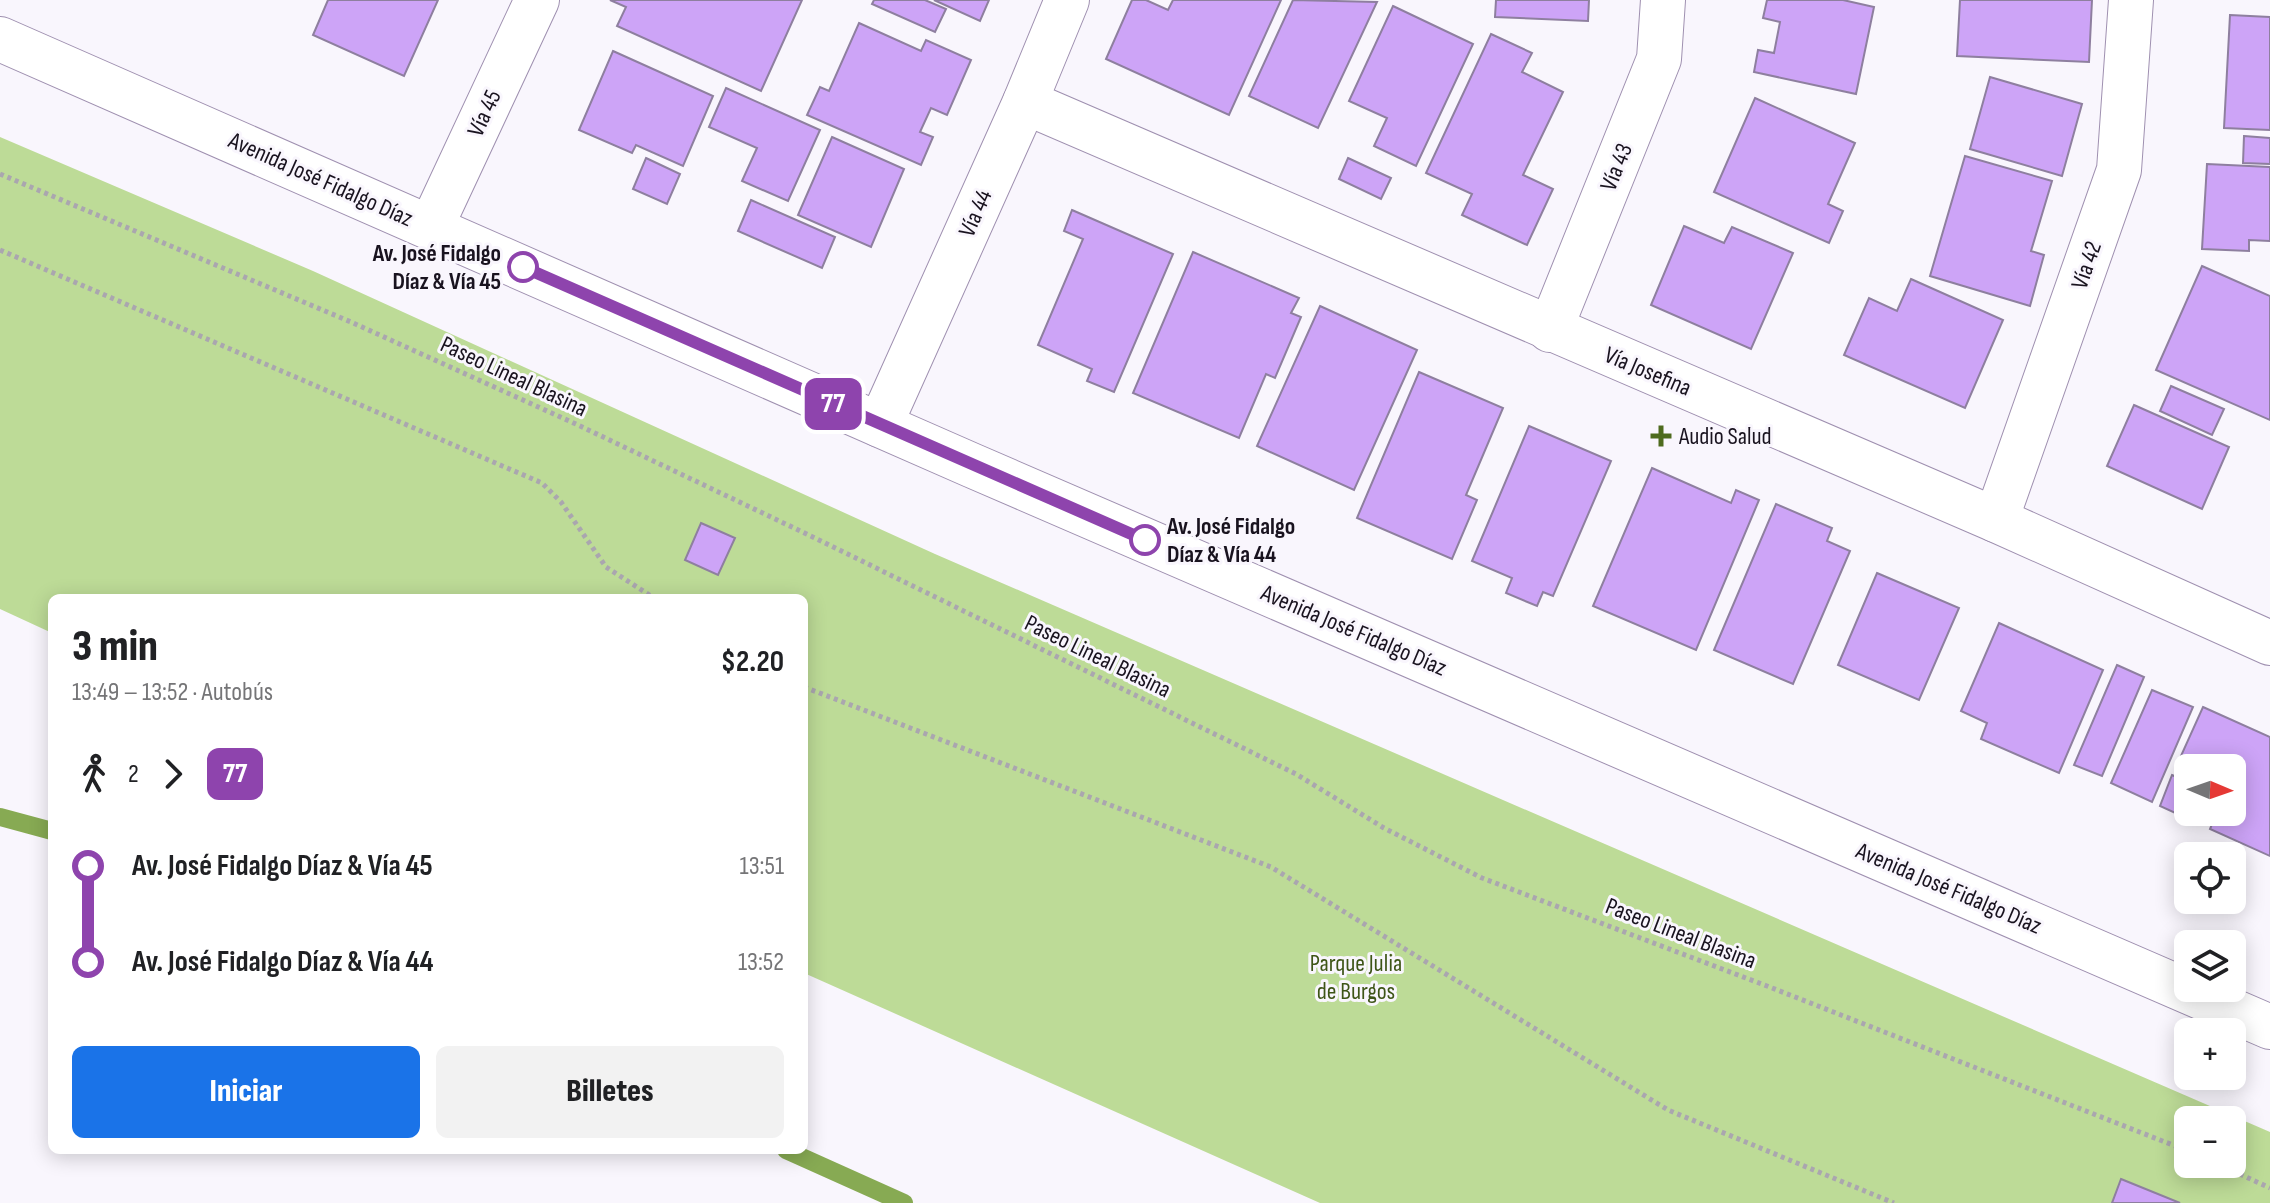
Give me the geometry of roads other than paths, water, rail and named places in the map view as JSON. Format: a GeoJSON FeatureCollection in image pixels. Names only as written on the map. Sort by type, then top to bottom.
{"type":"FeatureCollection","features":[{"type":"Feature","properties":{"kind":"street","name":"Vía 45"},"geometry":{"type":"LineString","coordinates":[[431,227],[537,0]]}},
{"type":"Feature","properties":{"kind":"street","name":"Vía 44"},"geometry":{"type":"LineString","coordinates":[[880,425],[1025,102],[1067,0]]}},
{"type":"Feature","properties":{"kind":"street","name":"Vía 43"},"geometry":{"type":"LineString","coordinates":[[1550,330],[1659,59],[1663,0]]}},
{"type":"Feature","properties":{"kind":"street","name":"Vía 42"},"geometry":{"type":"LineString","coordinates":[[1996,520],[2119,170],[2131,0]]}},
{"type":"Feature","properties":{"kind":"street","name":"Avenida José Fidalgo Díaz"},"geometry":{"type":"LineString","coordinates":[[0,39],[880,425],[2270,1027]]}},
{"type":"Feature","properties":{"kind":"street","name":"Vía Josefina"},"geometry":{"type":"LineString","coordinates":[[1025,102],[1996,520],[2270,643]]}},
{"type":"Feature","properties":{"kind":"waterway"},"geometry":{"type":"LineString","coordinates":[[0,817],[48,830]]}},
{"type":"Feature","properties":{"kind":"waterway"},"geometry":{"type":"LineString","coordinates":[[795,1154],[904,1203]]}},
{"type":"Feature","properties":{"kind":"place","name":"Av. José Fidalgo Díaz & Vía 45"},"geometry":{"type":"Point","coordinates":[523,267]}},
{"type":"Feature","properties":{"kind":"place","name":"Audio Salud"},"geometry":{"type":"Point","coordinates":[1661,436]}},
{"type":"Feature","properties":{"kind":"place","name":"Av. José Fidalgo Díaz & Vía 44"},"geometry":{"type":"Point","coordinates":[1145,540]}},
{"type":"Feature","properties":{"kind":"park label","name":"Parque Julia de Burgos"},"geometry":{"type":"Point","coordinates":[1356,977]}}]}
